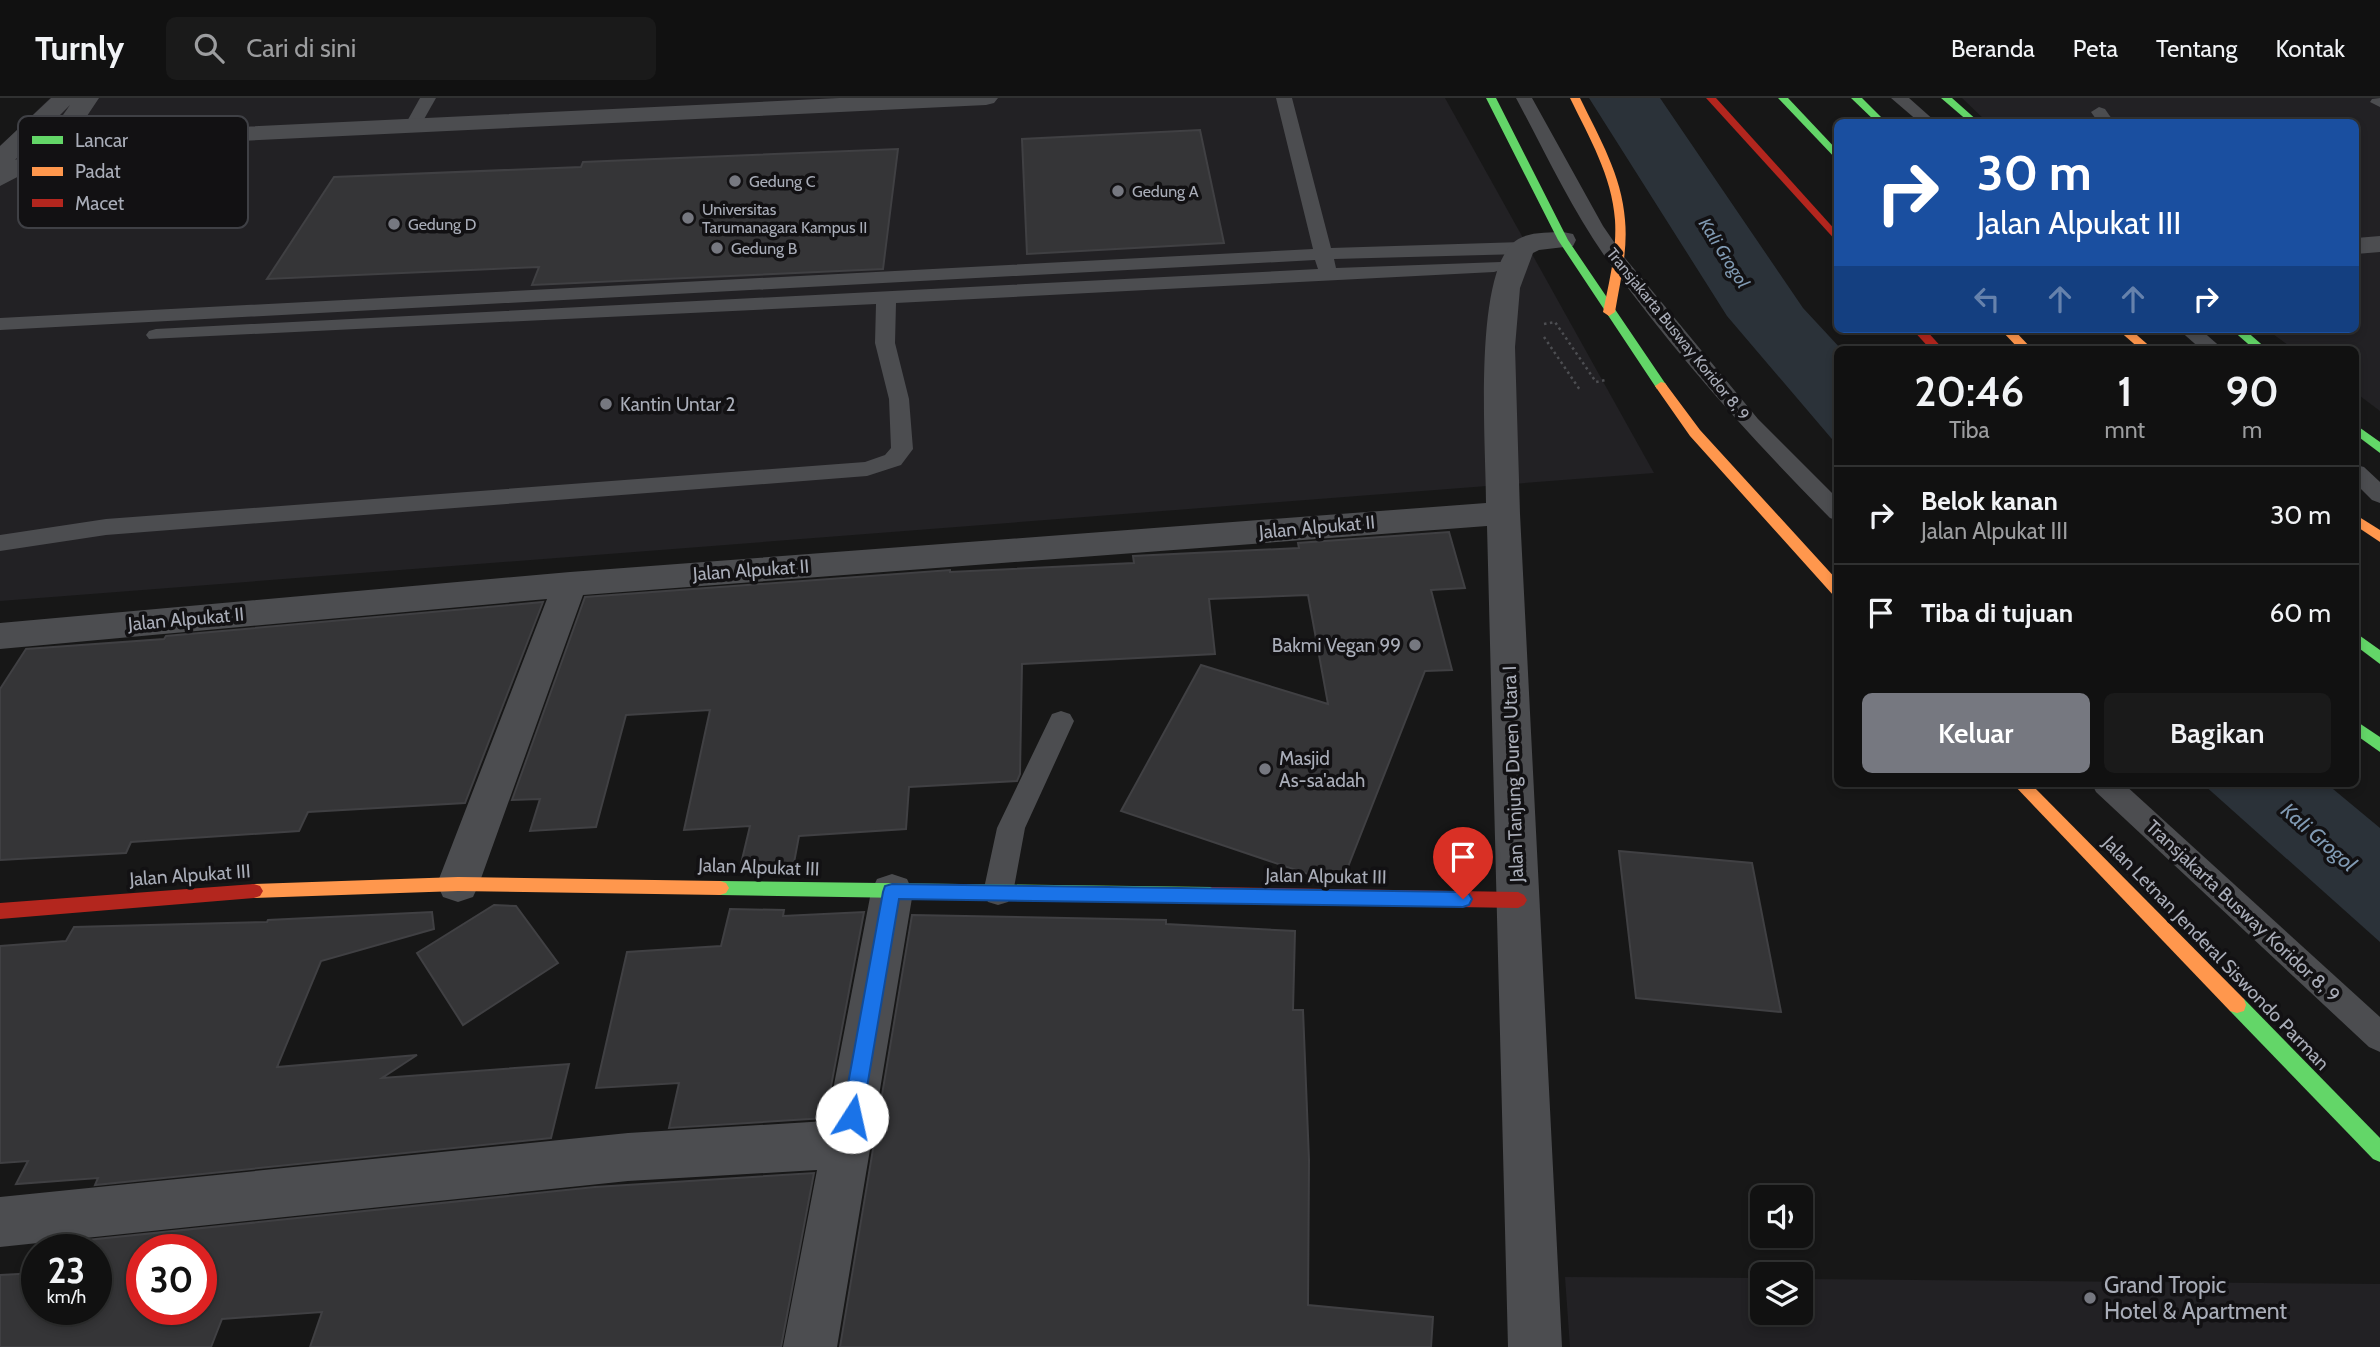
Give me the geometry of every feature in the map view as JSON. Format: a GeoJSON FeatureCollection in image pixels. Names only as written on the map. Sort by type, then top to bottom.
{"type":"FeatureCollection","features":[{"type":"Feature","properties":{"kind":"main road"},"geometry":{"type":"LineString","coordinates":[[1491,98],[1563,240],[1609,312],[1695,433],[1834,587]]}},
{"type":"Feature","properties":{"kind":"main road"},"geometry":{"type":"LineString","coordinates":[[1575,98],[1615,191],[1620,219],[1618,262],[1609,312]]}},
{"type":"Feature","properties":{"kind":"main road"},"geometry":{"type":"LineString","coordinates":[[1711,98],[1834,236]]}},
{"type":"Feature","properties":{"kind":"main road"},"geometry":{"type":"LineString","coordinates":[[1783,98],[1834,154]]}},
{"type":"Feature","properties":{"kind":"main road"},"geometry":{"type":"LineString","coordinates":[[1856,98],[1878,119]]}},
{"type":"Feature","properties":{"kind":"main road"},"geometry":{"type":"LineString","coordinates":[[1946,98],[1970,119]]}},
{"type":"Feature","properties":{"kind":"main road"},"geometry":{"type":"LineString","coordinates":[[1923,333],[1934,346]]}},
{"type":"Feature","properties":{"kind":"main road"},"geometry":{"type":"LineString","coordinates":[[2010,333],[2023,346]]}},
{"type":"Feature","properties":{"kind":"main road"},"geometry":{"type":"LineString","coordinates":[[2128,333],[2143,346]]}},
{"type":"Feature","properties":{"kind":"main road"},"geometry":{"type":"LineString","coordinates":[[2243,333],[2257,346]]}},
{"type":"Feature","properties":{"kind":"main road"},"geometry":{"type":"LineString","coordinates":[[2359,432],[2380,449]]}},
{"type":"Feature","properties":{"kind":"main road"},"geometry":{"type":"LineString","coordinates":[[2359,522],[2380,537]]}},
{"type":"Feature","properties":{"kind":"main road"},"geometry":{"type":"LineString","coordinates":[[2359,640],[2380,658]]}},
{"type":"Feature","properties":{"kind":"main road"},"geometry":{"type":"LineString","coordinates":[[2359,729],[2380,746]]}},
{"type":"Feature","properties":{"kind":"main road","name":"Jalan Letnan Jenderal Siswondo Parman"},"geometry":{"type":"LineString","coordinates":[[2024,787],[2380,1152]]}},
{"type":"Feature","properties":{"kind":"main road","name":"Jalan Alpukat III"},"geometry":{"type":"LineString","coordinates":[[0,911],[296,888],[458,884],[681,885],[892,892],[1518,900]]}},
{"type":"Feature","properties":{"kind":"street"},"geometry":{"type":"LineString","coordinates":[[45,116],[64,98]]}},
{"type":"Feature","properties":{"kind":"street"},"geometry":{"type":"LineString","coordinates":[[75,116],[87,98]]}},
{"type":"Feature","properties":{"kind":"street"},"geometry":{"type":"LineString","coordinates":[[248,119],[692,98]]}},
{"type":"Feature","properties":{"kind":"street"},"geometry":{"type":"LineString","coordinates":[[248,128],[421,111],[986,98]]}},
{"type":"Feature","properties":{"kind":"street"},"geometry":{"type":"LineString","coordinates":[[0,160],[18,143]]}},
{"type":"Feature","properties":{"kind":"street"},"geometry":{"type":"LineString","coordinates":[[0,177],[18,167]]}},
{"type":"Feature","properties":{"kind":"street"},"geometry":{"type":"LineString","coordinates":[[1518,256],[1533,242],[1563,240]]}},
{"type":"Feature","properties":{"kind":"street"},"geometry":{"type":"LineString","coordinates":[[2359,246],[2380,244]]}},
{"type":"Feature","properties":{"kind":"street","name":"Jalan Tanjung Duren Utara I"},"geometry":{"type":"LineString","coordinates":[[1518,256],[1506,288],[1500,347],[1503,514],[1535,1347]]}},
{"type":"Feature","properties":{"kind":"street","name":"Jalan Alpukat II"},"geometry":{"type":"LineString","coordinates":[[0,636],[570,584],[1432,517],[1503,514]]}},
{"type":"Feature","properties":{"kind":"street"},"geometry":{"type":"LineString","coordinates":[[458,884],[570,584]]}},
{"type":"Feature","properties":{"kind":"street"},"geometry":{"type":"LineString","coordinates":[[810,1347],[892,892]]}},
{"type":"Feature","properties":{"kind":"street"},"geometry":{"type":"LineString","coordinates":[[0,1222],[628,1157],[848,1144]]}},
{"type":"Feature","properties":{"kind":"lane"},"geometry":{"type":"LineString","coordinates":[[1283,98],[1328,274]]}},
{"type":"Feature","properties":{"kind":"lane","name":"Transjakarta Busway Koridor 8, 9"},"geometry":{"type":"LineString","coordinates":[[1524,98],[1594,226],[1618,262],[1750,424],[1834,509]]}},
{"type":"Feature","properties":{"kind":"lane"},"geometry":{"type":"LineString","coordinates":[[1899,98],[1924,119]]}},
{"type":"Feature","properties":{"kind":"lane"},"geometry":{"type":"LineString","coordinates":[[0,324],[1323,255],[1518,256]]}},
{"type":"Feature","properties":{"kind":"lane"},"geometry":{"type":"LineString","coordinates":[[0,342],[886,299],[1328,274],[1518,256]]}},
{"type":"Feature","properties":{"kind":"lane"},"geometry":{"type":"LineString","coordinates":[[0,543],[106,527],[867,469],[893,460],[902,449],[900,399],[885,343],[886,299]]}},
{"type":"Feature","properties":{"kind":"lane"},"geometry":{"type":"LineString","coordinates":[[144,336],[158,317]]}},
{"type":"Feature","properties":{"kind":"lane"},"geometry":{"type":"LineString","coordinates":[[2193,333],[2209,346]]}},
{"type":"Feature","properties":{"kind":"lane"},"geometry":{"type":"LineString","coordinates":[[2359,475],[2380,495]]}},
{"type":"Feature","properties":{"kind":"lane"},"geometry":{"type":"LineString","coordinates":[[998,893],[1011,828],[1061,721]]}},
{"type":"Feature","properties":{"kind":"lane","name":"Transjakarta Busway Koridor 8, 9"},"geometry":{"type":"LineString","coordinates":[[2109,787],[2380,1037]]}},
{"type":"Feature","properties":{"kind":"path"},"geometry":{"type":"LineString","coordinates":[[1536,325],[1555,322],[1596,382]]}},
{"type":"Feature","properties":{"kind":"path"},"geometry":{"type":"LineString","coordinates":[[1544,336],[1580,390]]}},
{"type":"Feature","properties":{"kind":"shaded area"},"geometry":{"type":"Polygon","coordinates":[[[50,98],[1445,98],[1654,473],[0,601],[0,146],[18,129],[18,228],[248,228],[248,116],[31,116],[50,98]]]}},
{"type":"Feature","properties":{"kind":"shaded area"},"geometry":{"type":"Polygon","coordinates":[[[1962,98],[2380,98],[2380,411],[2359,395],[2359,346],[2289,346],[2272,333],[2359,333],[2359,119],[1984,119],[1962,98]]]}},
{"type":"Feature","properties":{"kind":"shaded area","name":"Grand Tropic Hotel & Apartment"},"geometry":{"type":"Polygon","coordinates":[[[1565,1277],[1750,1278],[1750,1325],[1813,1325],[1813,1279],[2380,1284],[2380,1347],[1570,1347],[1565,1277]]]}},
{"type":"Feature","properties":{"kind":"water","name":"Kali Grogol"},"geometry":{"type":"Polygon","coordinates":[[[1589,98],[1660,98],[1803,308],[1838,346],[1834,346],[1834,441],[1727,316],[1589,98]]]}},
{"type":"Feature","properties":{"kind":"water","name":"Kali Grogol"},"geometry":{"type":"Polygon","coordinates":[[[2206,787],[2331,787],[2380,828],[2380,942],[2206,787]]]}},
{"type":"Feature","properties":{"kind":"building","name":"Gedung A"},"geometry":{"type":"Polygon","coordinates":[[[1200,130],[1224,243],[1027,254],[1022,139],[1200,130]]]}},
{"type":"Feature","properties":{"kind":"building"},"geometry":{"type":"Polygon","coordinates":[[[898,149],[883,269],[532,285],[539,267],[267,279],[334,177],[581,167],[583,162],[898,149]]]}},
{"type":"Feature","properties":{"kind":"building"},"geometry":{"type":"Polygon","coordinates":[[[1449,532],[1465,588],[1431,590],[1452,670],[1425,671],[1344,877],[1314,876],[1121,811],[1201,665],[1328,704],[1308,595],[1209,599],[1215,654],[1022,664],[1020,774],[1017,781],[909,787],[906,829],[799,836],[793,868],[740,868],[750,826],[684,830],[710,710],[626,715],[596,827],[530,831],[540,799],[512,800],[585,597],[950,570],[1134,563],[1133,556],[1299,548],[1298,543],[1449,532]]]}},
{"type":"Feature","properties":{"kind":"building"},"geometry":{"type":"Polygon","coordinates":[[[543,602],[465,803],[308,812],[299,831],[131,842],[126,853],[0,860],[0,689],[26,649],[164,639],[166,636],[543,602]]]}},
{"type":"Feature","properties":{"kind":"building"},"geometry":{"type":"Polygon","coordinates":[[[1619,851],[1752,863],[1781,1012],[1636,998],[1619,851]]]}},
{"type":"Feature","properties":{"kind":"building"},"geometry":{"type":"Polygon","coordinates":[[[494,905],[516,906],[558,963],[463,1025],[417,953],[494,905]]]}},
{"type":"Feature","properties":{"kind":"building"},"geometry":{"type":"Polygon","coordinates":[[[730,909],[784,910],[783,916],[864,912],[825,1118],[669,1128],[679,1083],[596,1088],[627,952],[721,946],[730,909]]]}},
{"type":"Feature","properties":{"kind":"building"},"geometry":{"type":"Polygon","coordinates":[[[432,912],[434,929],[321,961],[277,1067],[417,1055],[382,1078],[569,1064],[551,1138],[95,1185],[98,1178],[16,1184],[28,1161],[0,1163],[0,946],[66,941],[74,927],[267,922],[432,912]]]}},
{"type":"Feature","properties":{"kind":"building"},"geometry":{"type":"Polygon","coordinates":[[[912,915],[1166,920],[1166,924],[1295,931],[1293,1010],[1303,1010],[1309,1160],[1308,1305],[1433,1317],[1431,1347],[840,1347],[912,915]]]}},
{"type":"Feature","properties":{"kind":"building"},"geometry":{"type":"Polygon","coordinates":[[[814,1173],[781,1347],[310,1347],[322,1312],[222,1319],[211,1347],[0,1347],[0,1275],[21,1274],[21,1325],[112,1325],[112,1237],[126,1236],[126,1325],[217,1325],[217,1234],[145,1234],[595,1187],[814,1173]]]}},
{"type":"Feature","properties":{"kind":"traffic: fast"},"geometry":{"type":"LineString","coordinates":[[1491,98],[1563,240],[1661,386]]}},
{"type":"Feature","properties":{"kind":"traffic: fast"},"geometry":{"type":"LineString","coordinates":[[1783,98],[1834,154]]}},
{"type":"Feature","properties":{"kind":"traffic: fast"},"geometry":{"type":"LineString","coordinates":[[1856,98],[1878,119]]}},
{"type":"Feature","properties":{"kind":"traffic: fast"},"geometry":{"type":"LineString","coordinates":[[1946,98],[1970,119]]}},
{"type":"Feature","properties":{"kind":"traffic: fast"},"geometry":{"type":"LineString","coordinates":[[2242,333],[2257,346]]}},
{"type":"Feature","properties":{"kind":"traffic: fast"},"geometry":{"type":"LineString","coordinates":[[2359,432],[2380,449]]}},
{"type":"Feature","properties":{"kind":"traffic: fast"},"geometry":{"type":"LineString","coordinates":[[2359,640],[2380,658]]}},
{"type":"Feature","properties":{"kind":"traffic: fast"},"geometry":{"type":"LineString","coordinates":[[2359,729],[2380,746]]}},
{"type":"Feature","properties":{"kind":"traffic: fast"},"geometry":{"type":"LineString","coordinates":[[720,888],[1212,895]]}},
{"type":"Feature","properties":{"kind":"traffic: fast"},"geometry":{"type":"LineString","coordinates":[[2237,1005],[2380,1152]]}},
{"type":"Feature","properties":{"kind":"traffic: slow"},"geometry":{"type":"LineString","coordinates":[[1575,98],[1603,157],[1618,204],[1620,243],[1609,312]]}},
{"type":"Feature","properties":{"kind":"traffic: slow"},"geometry":{"type":"LineString","coordinates":[[2010,333],[2023,346]]}},
{"type":"Feature","properties":{"kind":"traffic: slow"},"geometry":{"type":"LineString","coordinates":[[2128,333],[2143,346]]}},
{"type":"Feature","properties":{"kind":"traffic: slow"},"geometry":{"type":"LineString","coordinates":[[1661,386],[1695,433],[1834,587]]}},
{"type":"Feature","properties":{"kind":"traffic: slow"},"geometry":{"type":"LineString","coordinates":[[2359,522],[2380,537]]}},
{"type":"Feature","properties":{"kind":"traffic: slow"},"geometry":{"type":"LineString","coordinates":[[2024,787],[2237,1005]]}},
{"type":"Feature","properties":{"kind":"traffic: slow"},"geometry":{"type":"LineString","coordinates":[[254,891],[458,884],[720,888]]}},
{"type":"Feature","properties":{"kind":"traffic: jam"},"geometry":{"type":"LineString","coordinates":[[1711,98],[1834,236]]}},
{"type":"Feature","properties":{"kind":"traffic: jam"},"geometry":{"type":"LineString","coordinates":[[1922,333],[1934,346]]}},
{"type":"Feature","properties":{"kind":"traffic: jam"},"geometry":{"type":"LineString","coordinates":[[0,911],[254,891]]}},
{"type":"Feature","properties":{"kind":"traffic: jam"},"geometry":{"type":"LineString","coordinates":[[1212,895],[1518,900]]}},
{"type":"Feature","properties":{"kind":"place","name":"Gedung C"},"geometry":{"type":"Point","coordinates":[735,181]}},
{"type":"Feature","properties":{"kind":"place","name":"Gedung A"},"geometry":{"type":"Point","coordinates":[1118,191]}},
{"type":"Feature","properties":{"kind":"place","name":"Universitas Tarumanagara Kampus II"},"geometry":{"type":"Point","coordinates":[688,218]}},
{"type":"Feature","properties":{"kind":"place","name":"Gedung D"},"geometry":{"type":"Point","coordinates":[394,224]}},
{"type":"Feature","properties":{"kind":"place","name":"Gedung B"},"geometry":{"type":"Point","coordinates":[717,248]}},
{"type":"Feature","properties":{"kind":"place","name":"Kantin Untar 2"},"geometry":{"type":"Point","coordinates":[606,404]}},
{"type":"Feature","properties":{"kind":"place","name":"Bakmi Vegan 99"},"geometry":{"type":"Point","coordinates":[1415,645]}},
{"type":"Feature","properties":{"kind":"place","name":"Masjid As-sa'adah"},"geometry":{"type":"Point","coordinates":[1265,769]}},
{"type":"Feature","properties":{"kind":"place","name":"Grand Tropic Hotel & Apartment"},"geometry":{"type":"Point","coordinates":[2090,1298]}},
{"type":"Feature","properties":{"kind":"route"},"geometry":{"type":"LineString","coordinates":[[852,1117],[892,892],[1463,899]]}}]}
